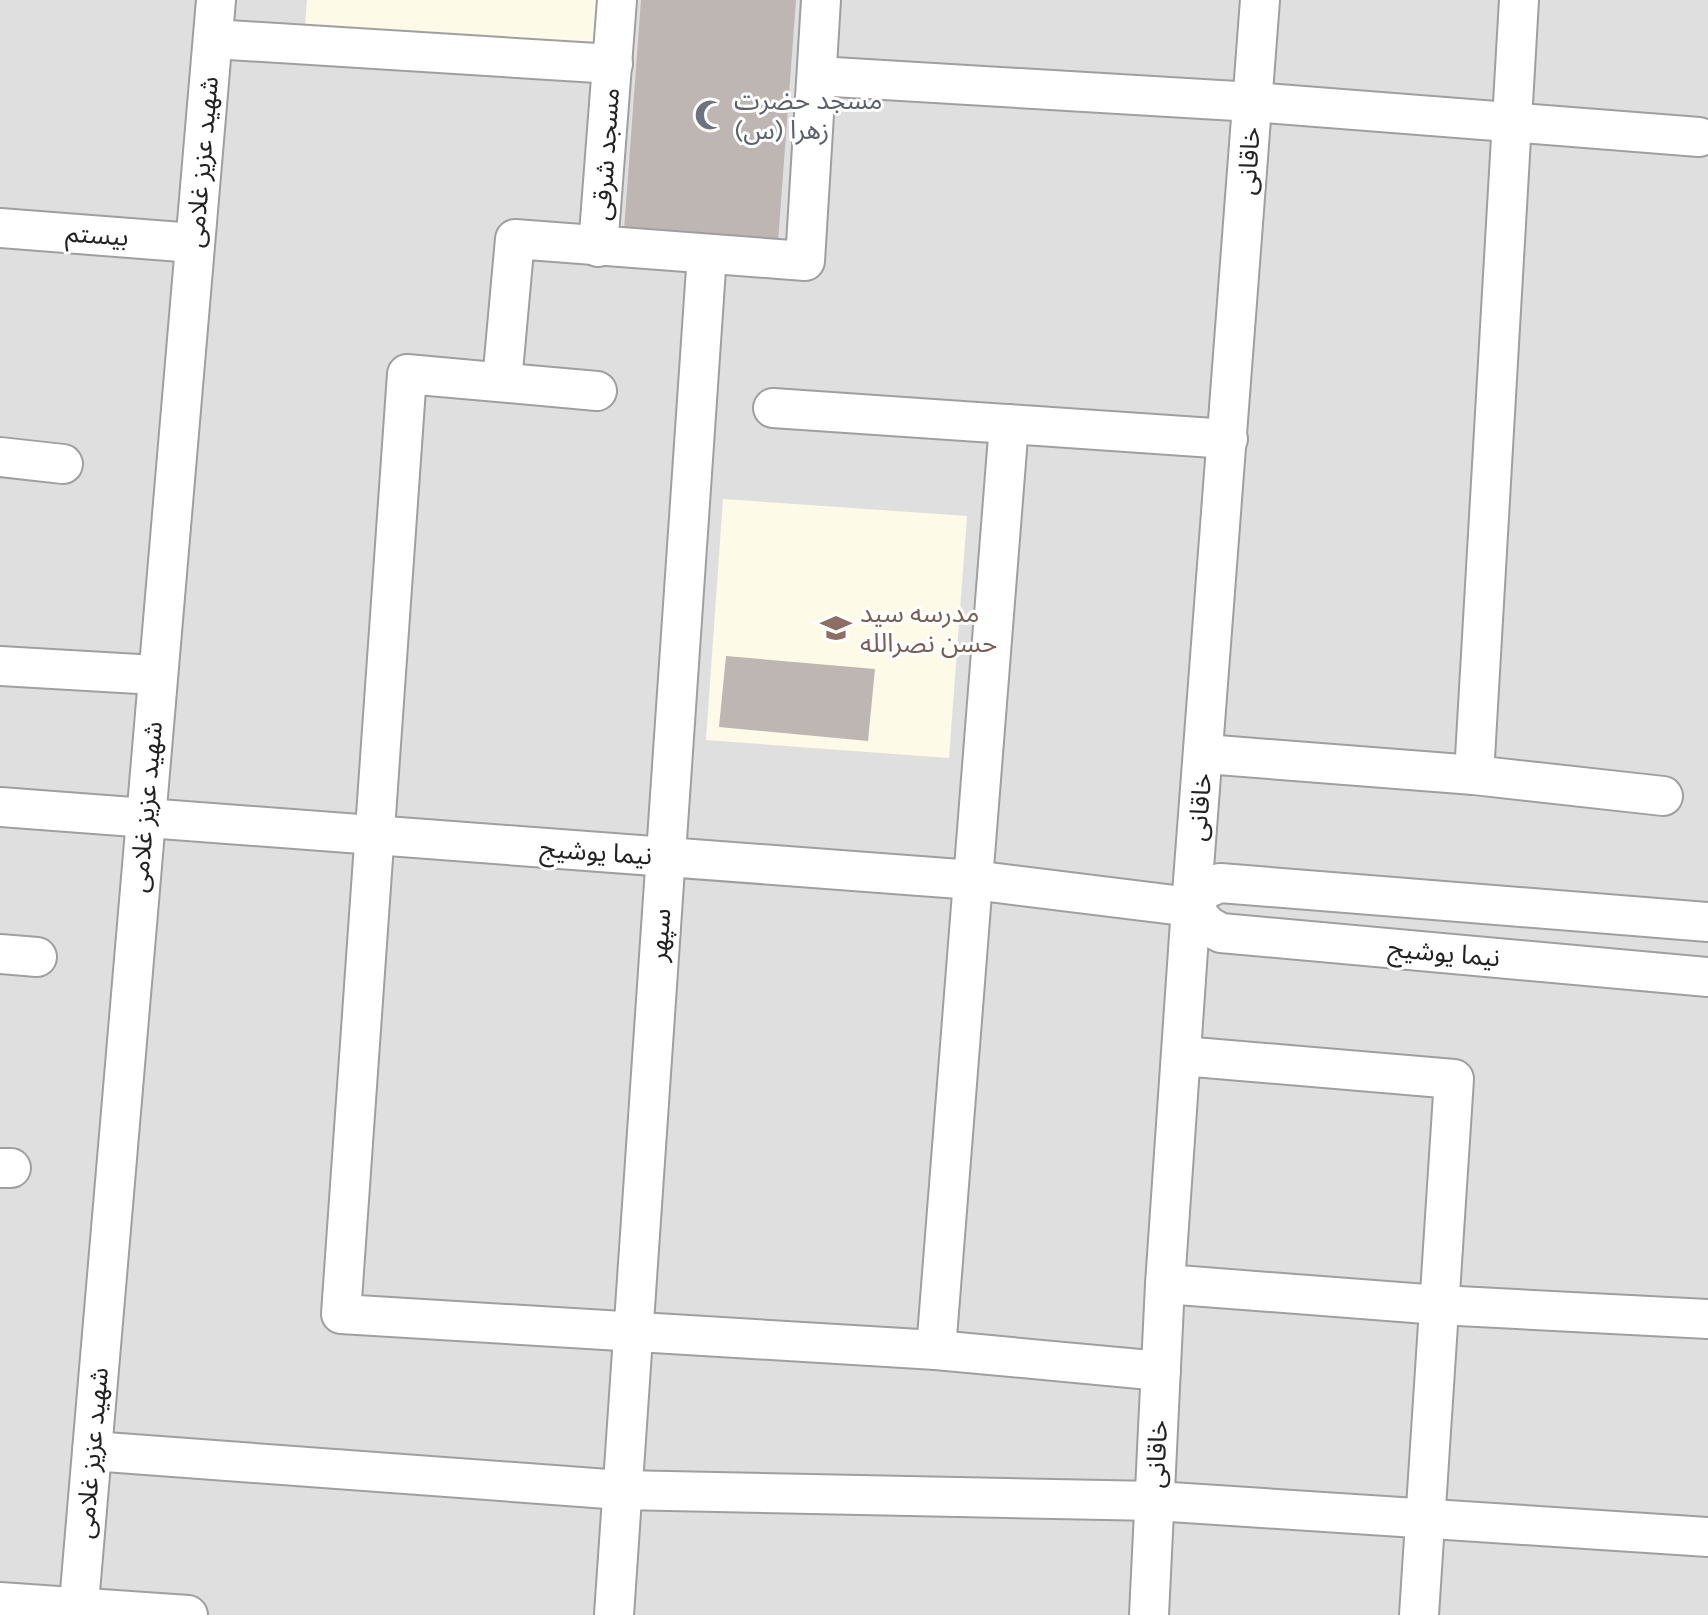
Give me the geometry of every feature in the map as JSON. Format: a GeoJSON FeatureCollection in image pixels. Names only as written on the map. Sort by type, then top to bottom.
{"type":"FeatureCollection","features":[{"type":"Feature","properties":{"kind":"street","name":"شهید عزیز غلامی"},"geometry":{"type":"LineString","coordinates":[[78,1611],[216,0]]}},
{"type":"Feature","properties":{"kind":"street","name":"مسجد شرقی"},"geometry":{"type":"LineString","coordinates":[[617,0],[598,247],[805,261],[817,76]]}},
{"type":"Feature","properties":{"kind":"street"},"geometry":{"type":"LineString","coordinates":[[821,0],[817,76],[1253,102],[1699,137]]}},
{"type":"Feature","properties":{"kind":"street","name":"خاقانی"},"geometry":{"type":"LineString","coordinates":[[1149,1615],[1165,1284],[1260,0]]}},
{"type":"Feature","properties":{"kind":"street"},"geometry":{"type":"LineString","coordinates":[[1474,775],[1519,0]]}},
{"type":"Feature","properties":{"kind":"street"},"geometry":{"type":"LineString","coordinates":[[213,39],[613,64]]}},
{"type":"Feature","properties":{"kind":"street","name":"بیستم"},"geometry":{"type":"LineString","coordinates":[[0,228],[194,243]]}},
{"type":"Feature","properties":{"kind":"street"},"geometry":{"type":"LineString","coordinates":[[502,382],[515,239],[598,247]]}},
{"type":"Feature","properties":{"kind":"street","name":"سپهر"},"geometry":{"type":"LineString","coordinates":[[614,1615],[707,254]]}},
{"type":"Feature","properties":{"kind":"street"},"geometry":{"type":"LineString","coordinates":[[597,391],[407,374],[341,1314],[936,1350],[1161,1371]]}},
{"type":"Feature","properties":{"kind":"street"},"geometry":{"type":"LineString","coordinates":[[773,408],[1228,439]]}},
{"type":"Feature","properties":{"kind":"street"},"geometry":{"type":"LineString","coordinates":[[936,1350],[1009,424]]}},
{"type":"Feature","properties":{"kind":"street"},"geometry":{"type":"LineString","coordinates":[[0,457],[63,464]]}},
{"type":"Feature","properties":{"kind":"street"},"geometry":{"type":"LineString","coordinates":[[0,666],[156,675]]}},
{"type":"Feature","properties":{"kind":"street"},"geometry":{"type":"LineString","coordinates":[[1205,754],[1474,775],[1663,796]]}},
{"type":"Feature","properties":{"kind":"street","name":"نیما یوشیج"},"geometry":{"type":"LineString","coordinates":[[0,807],[973,880],[1191,907],[1208,926],[1221,933],[1708,977]]}},
{"type":"Feature","properties":{"kind":"street","name":"نیما یوشیج"},"geometry":{"type":"LineString","coordinates":[[1191,907],[1205,889],[1220,883],[1708,922]]}},
{"type":"Feature","properties":{"kind":"street"},"geometry":{"type":"LineString","coordinates":[[1182,1056],[1454,1079],[1419,1615]]}},
{"type":"Feature","properties":{"kind":"street"},"geometry":{"type":"LineString","coordinates":[[1165,1284],[1439,1305],[1708,1319]]}},
{"type":"Feature","properties":{"kind":"street"},"geometry":{"type":"LineString","coordinates":[[92,1451],[621,1490],[1155,1501],[1425,1521],[1708,1537]]}},
{"type":"Feature","properties":{"kind":"street"},"geometry":{"type":"LineString","coordinates":[[0,1602],[78,1611],[188,1615]]}},
{"type":"Feature","properties":{"kind":"shaded area"},"geometry":{"type":"Polygon","coordinates":[[[0,0],[1708,0],[1708,1615],[0,1615],[0,0]]]}},
{"type":"Feature","properties":{"kind":"shaded area"},"geometry":{"type":"Polygon","coordinates":[[[307,0],[608,0],[604,49],[305,25],[307,0]]]}},
{"type":"Feature","properties":{"kind":"shaded area","name":"مدرسه سید حسن نصرالله"},"geometry":{"type":"Polygon","coordinates":[[[723,499],[967,516],[949,758],[706,740],[723,499]]]}},
{"type":"Feature","properties":{"kind":"building","name":"مسجد حضرت زهرا (س)"},"geometry":{"type":"Polygon","coordinates":[[[641,0],[796,0],[778,242],[624,230],[641,0]]]}},
{"type":"Feature","properties":{"kind":"building","name":"مدرسه سید حسن نصرالله"},"geometry":{"type":"Polygon","coordinates":[[[726,656],[875,669],[868,741],[719,727],[726,656]]]}},
{"type":"Feature","properties":{"kind":"place","name":"مسجد حضرت زهرا (س)"},"geometry":{"type":"Point","coordinates":[710,115]}},
{"type":"Feature","properties":{"kind":"place","name":"مدرسه سید حسن نصرالله"},"geometry":{"type":"Point","coordinates":[836,628]}}]}
